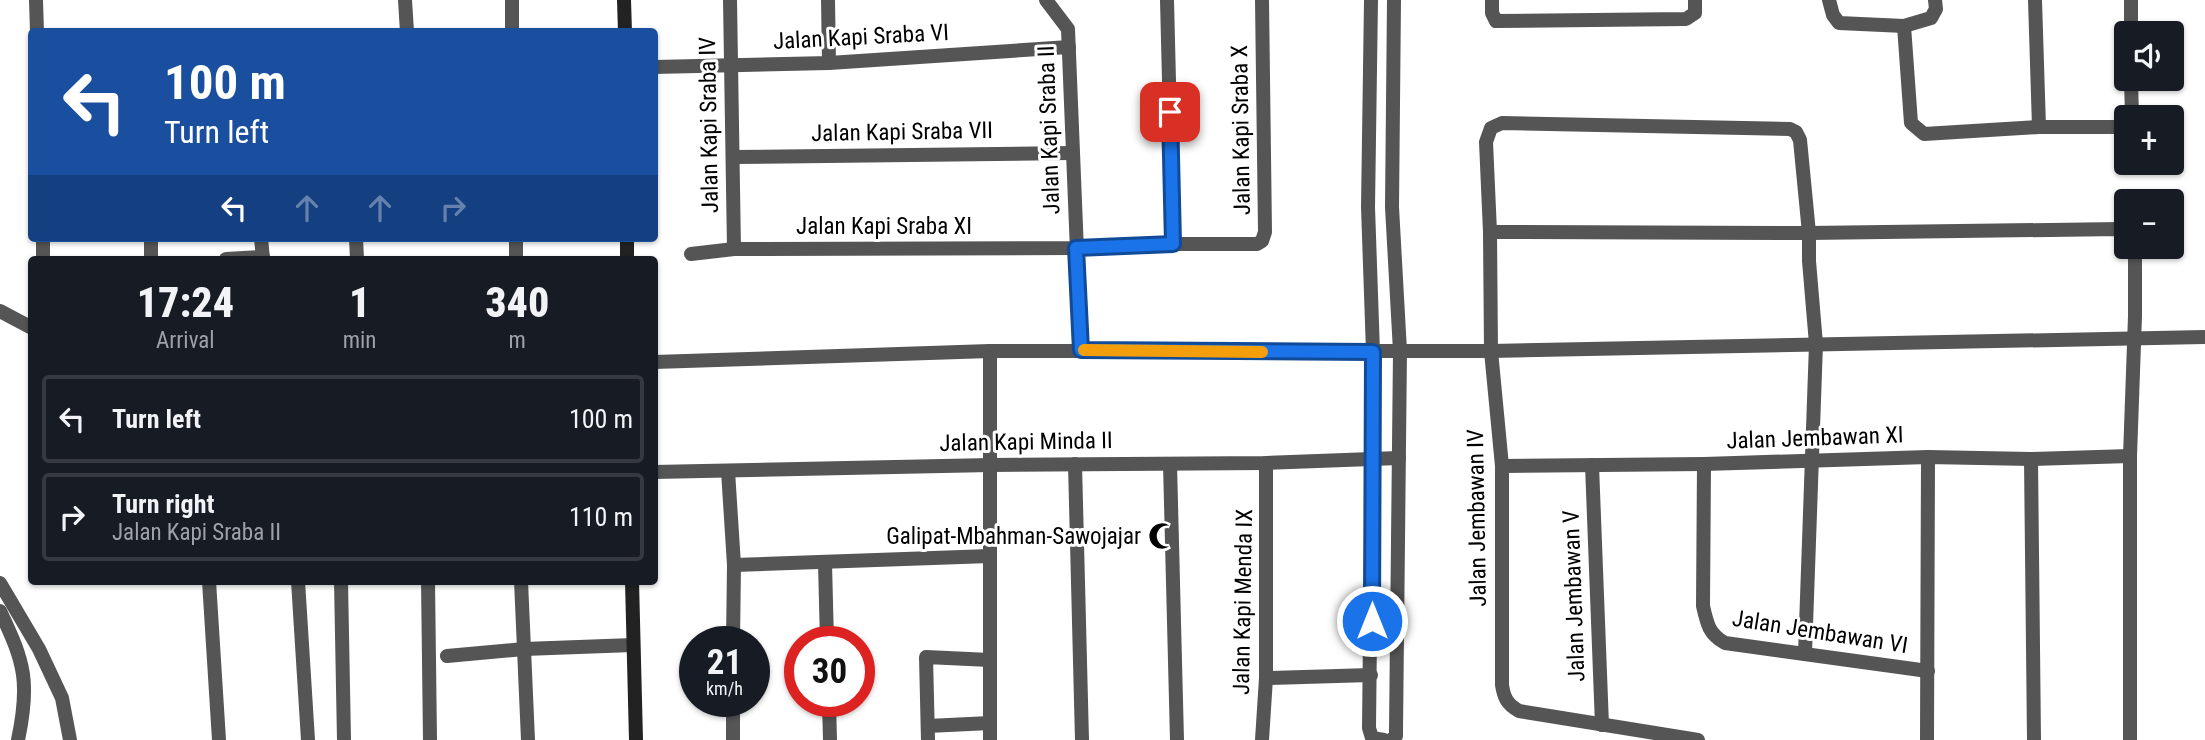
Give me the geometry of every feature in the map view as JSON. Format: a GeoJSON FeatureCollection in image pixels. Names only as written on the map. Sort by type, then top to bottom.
{"type":"FeatureCollection","features":[{"type":"Feature","properties":{"kind":"street"},"geometry":{"type":"LineString","coordinates":[[36,0],[37,28]]}},
{"type":"Feature","properties":{"kind":"street"},"geometry":{"type":"LineString","coordinates":[[405,0],[407,28]]}},
{"type":"Feature","properties":{"kind":"street"},"geometry":{"type":"LineString","coordinates":[[512,0],[512,28]]}},
{"type":"Feature","properties":{"kind":"street"},"geometry":{"type":"LineString","coordinates":[[624,0],[625,28]]}},
{"type":"Feature","properties":{"kind":"street","name":"Jalan Kapi Sraba IV"},"geometry":{"type":"LineString","coordinates":[[730,0],[734,249]]}},
{"type":"Feature","properties":{"kind":"street"},"geometry":{"type":"LineString","coordinates":[[828,0],[829,63]]}},
{"type":"Feature","properties":{"kind":"street","name":"Jalan Kapi Sraba II"},"geometry":{"type":"LineString","coordinates":[[1046,0],[1068,29],[1081,350]]}},
{"type":"Feature","properties":{"kind":"street"},"geometry":{"type":"LineString","coordinates":[[1167,0],[1173,244]]}},
{"type":"Feature","properties":{"kind":"street","name":"Jalan Kapi Sraba X"},"geometry":{"type":"LineString","coordinates":[[1076,248],[1257,244],[1262,241],[1265,232],[1262,0]]}},
{"type":"Feature","properties":{"kind":"street"},"geometry":{"type":"LineString","coordinates":[[1371,0],[1368,206],[1373,352],[1370,735],[1372,738],[1392,739],[1400,351],[1392,207],[1394,0]]}},
{"type":"Feature","properties":{"kind":"street"},"geometry":{"type":"LineString","coordinates":[[1492,0],[1493,17],[1496,21],[1686,19],[1695,13],[1695,0]]}},
{"type":"Feature","properties":{"kind":"street"},"geometry":{"type":"LineString","coordinates":[[1829,0],[1833,15],[1839,23],[1904,26],[1931,18],[1936,9],[1936,0]]}},
{"type":"Feature","properties":{"kind":"street"},"geometry":{"type":"LineString","coordinates":[[2035,0],[2039,127]]}},
{"type":"Feature","properties":{"kind":"street"},"geometry":{"type":"LineString","coordinates":[[2131,0],[2131,21]]}},
{"type":"Feature","properties":{"kind":"street"},"geometry":{"type":"LineString","coordinates":[[1904,26],[1911,124],[1924,134],[2039,127],[2114,127]]}},
{"type":"Feature","properties":{"kind":"street","name":"Jalan Kapi Sraba VI"},"geometry":{"type":"LineString","coordinates":[[658,67],[829,63],[1069,47]]}},
{"type":"Feature","properties":{"kind":"street","name":"Jalan Jembawan IV"},"geometry":{"type":"LineString","coordinates":[[1602,725],[1518,711],[1508,705],[1502,685],[1502,466],[1491,351],[1486,142],[1491,128],[1502,123],[1790,129],[1796,132],[1800,140],[1809,233]]}},
{"type":"Feature","properties":{"kind":"street","name":"Jalan Kapi Sraba VII"},"geometry":{"type":"LineString","coordinates":[[733,157],[1071,153]]}},
{"type":"Feature","properties":{"kind":"street"},"geometry":{"type":"LineString","coordinates":[[1368,206],[1392,207]]}},
{"type":"Feature","properties":{"kind":"street"},"geometry":{"type":"LineString","coordinates":[[1490,232],[1809,233],[2114,229]]}},
{"type":"Feature","properties":{"kind":"street"},"geometry":{"type":"LineString","coordinates":[[1805,654],[1816,344],[1809,233]]}},
{"type":"Feature","properties":{"kind":"street","name":"Jalan Kapi Sraba XI"},"geometry":{"type":"LineString","coordinates":[[691,254],[734,249],[1076,248]]}},
{"type":"Feature","properties":{"kind":"street"},"geometry":{"type":"LineString","coordinates":[[2130,740],[2130,456],[2135,259]]}},
{"type":"Feature","properties":{"kind":"street"},"geometry":{"type":"LineString","coordinates":[[0,311],[28,326]]}},
{"type":"Feature","properties":{"kind":"street"},"geometry":{"type":"LineString","coordinates":[[658,362],[990,351],[1491,351],[2205,337]]}},
{"type":"Feature","properties":{"kind":"street"},"geometry":{"type":"LineString","coordinates":[[990,351],[990,740]]}},
{"type":"Feature","properties":{"kind":"street","name":"Jalan Jembawan XI"},"geometry":{"type":"LineString","coordinates":[[1502,466],[1704,464],[1928,457],[2031,459],[2130,456]]}},
{"type":"Feature","properties":{"kind":"street"},"geometry":{"type":"LineString","coordinates":[[1927,740],[1928,457]]}},
{"type":"Feature","properties":{"kind":"street","name":"Jalan Kapi Minda II"},"geometry":{"type":"LineString","coordinates":[[658,472],[991,464],[1266,463],[1399,458]]}},
{"type":"Feature","properties":{"kind":"street"},"geometry":{"type":"LineString","coordinates":[[2031,459],[2034,740]]}},
{"type":"Feature","properties":{"kind":"street","name":"Jalan Kapi Menda IX"},"geometry":{"type":"LineString","coordinates":[[1262,740],[1266,678],[1266,463]]}},
{"type":"Feature","properties":{"kind":"street"},"geometry":{"type":"LineString","coordinates":[[1074,464],[1082,740]]}},
{"type":"Feature","properties":{"kind":"street"},"geometry":{"type":"LineString","coordinates":[[1170,464],[1177,740]]}},
{"type":"Feature","properties":{"kind":"street","name":"Jalan Jembawan VI"},"geometry":{"type":"LineString","coordinates":[[1704,464],[1703,606],[1707,628],[1715,637],[1725,643],[1928,671]]}},
{"type":"Feature","properties":{"kind":"street","name":"Jalan Jembawan V"},"geometry":{"type":"LineString","coordinates":[[1592,465],[1602,725]]}},
{"type":"Feature","properties":{"kind":"street"},"geometry":{"type":"LineString","coordinates":[[728,471],[734,565],[733,626]]}},
{"type":"Feature","properties":{"kind":"street"},"geometry":{"type":"LineString","coordinates":[[734,565],[990,556]]}},
{"type":"Feature","properties":{"kind":"street"},"geometry":{"type":"LineString","coordinates":[[825,563],[827,626]]}},
{"type":"Feature","properties":{"kind":"street"},"geometry":{"type":"LineString","coordinates":[[0,583],[39,649],[62,698],[70,740]]}},
{"type":"Feature","properties":{"kind":"street"},"geometry":{"type":"LineString","coordinates":[[209,585],[219,740]]}},
{"type":"Feature","properties":{"kind":"street"},"geometry":{"type":"LineString","coordinates":[[298,585],[308,740]]}},
{"type":"Feature","properties":{"kind":"street"},"geometry":{"type":"LineString","coordinates":[[341,585],[344,740]]}},
{"type":"Feature","properties":{"kind":"street"},"geometry":{"type":"LineString","coordinates":[[428,585],[430,740]]}},
{"type":"Feature","properties":{"kind":"street"},"geometry":{"type":"LineString","coordinates":[[521,585],[528,740]]}},
{"type":"Feature","properties":{"kind":"street"},"geometry":{"type":"LineString","coordinates":[[632,585],[636,740]]}},
{"type":"Feature","properties":{"kind":"street"},"geometry":{"type":"LineString","coordinates":[[0,611],[17,646],[26,687],[18,740]]}},
{"type":"Feature","properties":{"kind":"street"},"geometry":{"type":"LineString","coordinates":[[447,656],[524,649],[633,645]]}},
{"type":"Feature","properties":{"kind":"street"},"geometry":{"type":"LineString","coordinates":[[990,660],[926,657],[928,733],[990,723]]}},
{"type":"Feature","properties":{"kind":"street"},"geometry":{"type":"LineString","coordinates":[[1266,678],[1371,675]]}},
{"type":"Feature","properties":{"kind":"street"},"geometry":{"type":"LineString","coordinates":[[733,717],[733,740]]}},
{"type":"Feature","properties":{"kind":"street"},"geometry":{"type":"LineString","coordinates":[[829,717],[830,740]]}},
{"type":"Feature","properties":{"kind":"street"},"geometry":{"type":"LineString","coordinates":[[1602,725],[1698,740]]}},
{"type":"Feature","properties":{"kind":"slow traffic"},"geometry":{"type":"LineString","coordinates":[[1084,350],[1262,352]]}},
{"type":"Feature","properties":{"kind":"place","name":"Galipat-Mbahman-Sawojajar"},"geometry":{"type":"Point","coordinates":[1162,536]}},
{"type":"Feature","properties":{"kind":"route"},"geometry":{"type":"LineString","coordinates":[[1170,112],[1173,244],[1076,248],[1081,350],[1373,352],[1372,621]]}}]}
